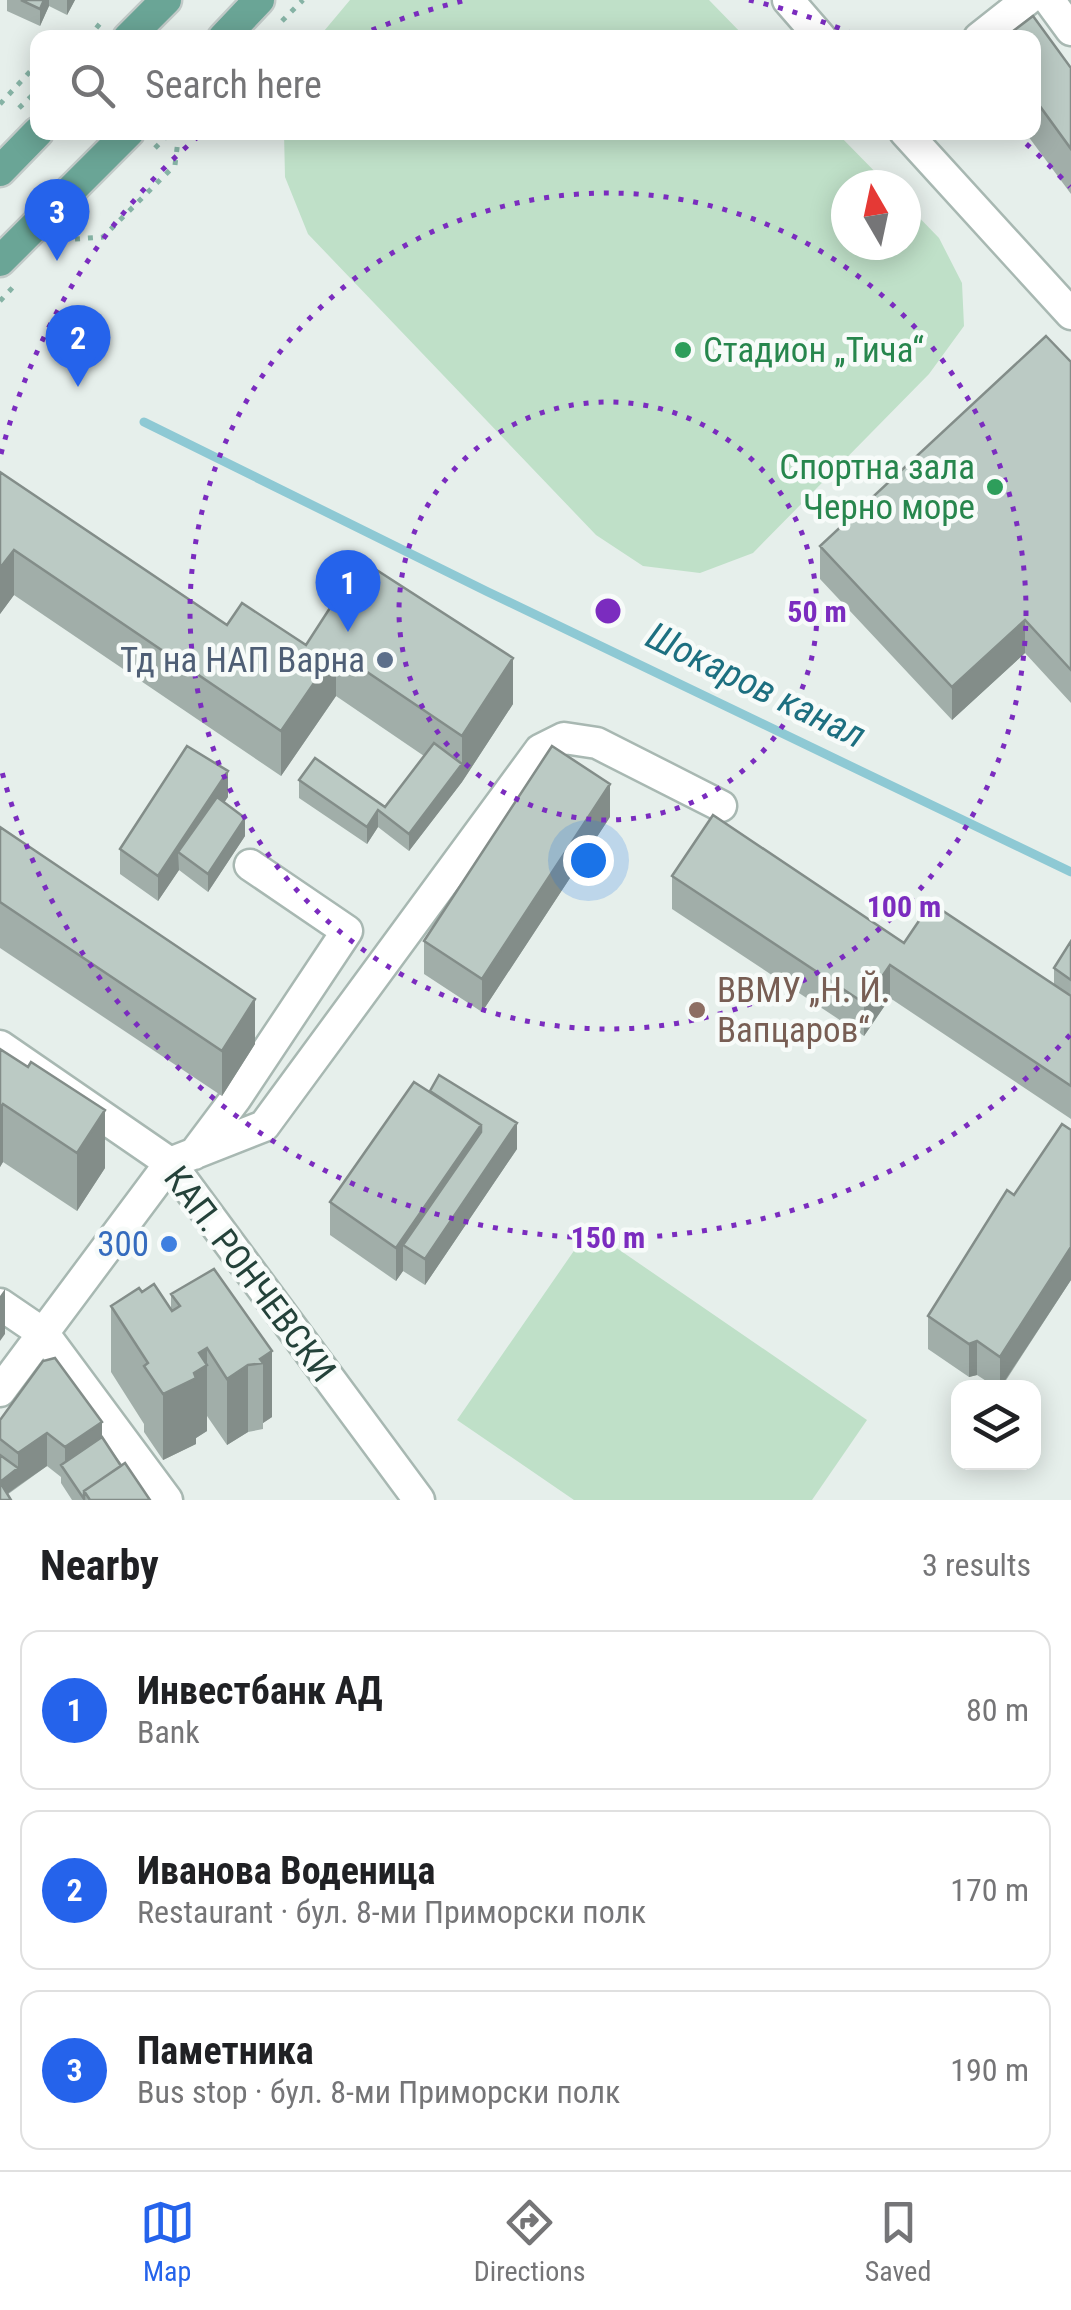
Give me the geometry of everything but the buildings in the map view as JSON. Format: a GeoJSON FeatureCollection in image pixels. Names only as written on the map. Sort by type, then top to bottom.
{"type":"FeatureCollection","features":[{"type":"Feature","properties":{"kind":"main road"},"geometry":{"type":"LineString","coordinates":[[136,30],[166,0]]}},
{"type":"Feature","properties":{"kind":"main road"},"geometry":{"type":"LineString","coordinates":[[230,30],[259,0]]}},
{"type":"Feature","properties":{"kind":"main road"},"geometry":{"type":"LineString","coordinates":[[0,171],[30,140]]}},
{"type":"Feature","properties":{"kind":"main road"},"geometry":{"type":"LineString","coordinates":[[12,269],[122,140]]}},
{"type":"Feature","properties":{"kind":"street"},"geometry":{"type":"LineString","coordinates":[[788,0],[814,30]]}},
{"type":"Feature","properties":{"kind":"street"},"geometry":{"type":"LineString","coordinates":[[1049,0],[1071,30]]}},
{"type":"Feature","properties":{"kind":"street"},"geometry":{"type":"LineString","coordinates":[[986,30],[1008,6]]}},
{"type":"Feature","properties":{"kind":"street"},"geometry":{"type":"LineString","coordinates":[[912,140],[1071,314]]}},
{"type":"Feature","properties":{"kind":"street"},"geometry":{"type":"LineString","coordinates":[[181,1160],[264,1126],[540,750],[564,738],[596,743],[721,806]]}},
{"type":"Feature","properties":{"kind":"street"},"geometry":{"type":"LineString","coordinates":[[0,1392],[181,1160],[236,1098],[348,931],[250,865]]}},
{"type":"Feature","properties":{"kind":"street","name":"КАП. РОНЧЕВСКИ"},"geometry":{"type":"LineString","coordinates":[[0,1046],[181,1160],[419,1500]]}},
{"type":"Feature","properties":{"kind":"street"},"geometry":{"type":"LineString","coordinates":[[0,1304],[44,1334],[167,1500]]}},
{"type":"Feature","properties":{"kind":"path"},"geometry":{"type":"LineString","coordinates":[[0,104],[30,72]]}},
{"type":"Feature","properties":{"kind":"path"},"geometry":{"type":"LineString","coordinates":[[58,241],[103,236],[175,164],[178,140]]}},
{"type":"Feature","properties":{"kind":"path"},"geometry":{"type":"LineString","coordinates":[[0,301],[12,269]]}},
{"type":"Feature","properties":{"kind":"green space"},"geometry":{"type":"Polygon","coordinates":[[[350,0],[709,0],[738,30],[325,30],[350,0]]]}},
{"type":"Feature","properties":{"kind":"green space","name":"Стадион „Тича“"},"geometry":{"type":"Polygon","coordinates":[[[284,140],[844,140],[873,170],[831,170],[831,260],[921,260],[921,219],[939,238],[962,283],[964,326],[929,374],[753,553],[700,573],[643,566],[596,535],[308,234],[285,177],[284,140]]]}},
{"type":"Feature","properties":{"kind":"green space"},"geometry":{"type":"Polygon","coordinates":[[[589,1229],[867,1420],[812,1500],[574,1500],[457,1420],[589,1229]]]}},
{"type":"Feature","properties":{"kind":"waterway","name":"Шокаров канал"},"geometry":{"type":"LineString","coordinates":[[144,422],[1071,872]]}},
{"type":"Feature","properties":{"kind":"place","name":"Паметника"},"geometry":{"type":"Point","coordinates":[57,261]}},
{"type":"Feature","properties":{"kind":"place","name":"Стадион „Тича“"},"geometry":{"type":"Point","coordinates":[683,350]}},
{"type":"Feature","properties":{"kind":"place","name":"Иванова Воденица"},"geometry":{"type":"Point","coordinates":[78,387]}},
{"type":"Feature","properties":{"kind":"place","name":"Спортна зала Черно море"},"geometry":{"type":"Point","coordinates":[995,487]}},
{"type":"Feature","properties":{"kind":"place","name":"Инвестбанк АД"},"geometry":{"type":"Point","coordinates":[348,632]}},
{"type":"Feature","properties":{"kind":"place","name":"Тд на НАП Варна"},"geometry":{"type":"Point","coordinates":[385,660]}},
{"type":"Feature","properties":{"kind":"place","name":"ВВМУ „Н. Й. Вапцаров“"},"geometry":{"type":"Point","coordinates":[697,1010]}},
{"type":"Feature","properties":{"kind":"place","name":"300"},"geometry":{"type":"Point","coordinates":[169,1244]}}]}
